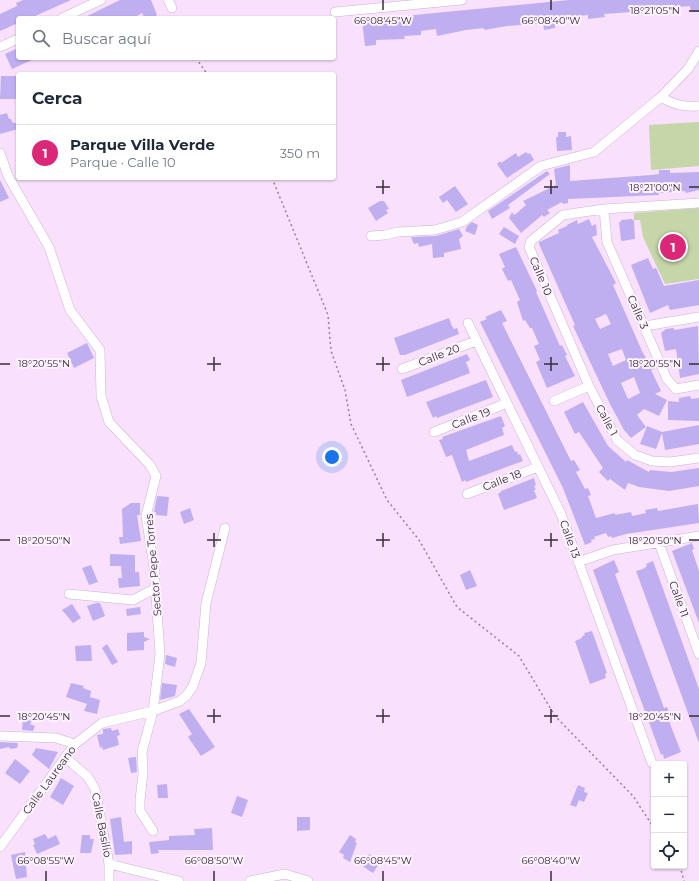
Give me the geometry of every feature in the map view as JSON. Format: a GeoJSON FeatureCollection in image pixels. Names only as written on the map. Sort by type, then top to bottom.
{"type":"FeatureCollection","features":[{"type":"Feature","properties":{"kind":"street"},"geometry":{"type":"LineString","coordinates":[[66,16],[101,0]]}},
{"type":"Feature","properties":{"kind":"street"},"geometry":{"type":"LineString","coordinates":[[335,12],[408,3],[462,0]]}},
{"type":"Feature","properties":{"kind":"street"},"geometry":{"type":"LineString","coordinates":[[0,47],[16,40]]}},
{"type":"Feature","properties":{"kind":"street"},"geometry":{"type":"LineString","coordinates":[[371,236],[385,236],[398,232],[435,230],[462,222],[541,166],[594,152],[661,97],[688,69],[699,51]]}},
{"type":"Feature","properties":{"kind":"street"},"geometry":{"type":"LineString","coordinates":[[661,97],[678,105],[699,106]]}},
{"type":"Feature","properties":{"kind":"street","name":"Sector Pepe Torres"},"geometry":{"type":"LineString","coordinates":[[0,153],[8,176],[49,247],[70,310],[100,350],[101,396],[109,422],[150,465],[156,476],[146,516],[156,588],[160,654],[153,711],[142,752],[143,773],[140,800],[140,811],[153,831]]}},
{"type":"Feature","properties":{"kind":"street","name":"Calle 10"},"geometry":{"type":"LineString","coordinates":[[589,386],[529,247],[531,241],[563,214],[604,209],[699,203]]}},
{"type":"Feature","properties":{"kind":"street","name":"Calle 3"},"geometry":{"type":"LineString","coordinates":[[604,209],[607,242],[667,379],[676,389],[699,385]]}},
{"type":"Feature","properties":{"kind":"street"},"geometry":{"type":"LineString","coordinates":[[645,326],[699,317]]}},
{"type":"Feature","properties":{"kind":"street","name":"Calle 13"},"geometry":{"type":"LineString","coordinates":[[468,324],[561,514],[651,761]]}},
{"type":"Feature","properties":{"kind":"street","name":"Calle 20"},"geometry":{"type":"LineString","coordinates":[[402,369],[476,340]]}},
{"type":"Feature","properties":{"kind":"street"},"geometry":{"type":"LineString","coordinates":[[554,401],[589,386]]}},
{"type":"Feature","properties":{"kind":"street","name":"Calle 1"},"geometry":{"type":"LineString","coordinates":[[589,386],[616,440],[635,455],[652,461],[670,462],[699,458]]}},
{"type":"Feature","properties":{"kind":"street","name":"Calle 19"},"geometry":{"type":"LineString","coordinates":[[434,432],[507,403]]}},
{"type":"Feature","properties":{"kind":"street","name":"Calle 18"},"geometry":{"type":"LineString","coordinates":[[466,494],[538,467]]}},
{"type":"Feature","properties":{"kind":"street","name":"Calle Laureano"},"geometry":{"type":"LineString","coordinates":[[0,847],[75,744],[102,724],[153,711],[180,701],[187,695],[198,674],[201,663],[206,603],[225,528]]}},
{"type":"Feature","properties":{"kind":"street"},"geometry":{"type":"LineString","coordinates":[[578,562],[613,550],[699,536]]}},
{"type":"Feature","properties":{"kind":"street","name":"Calle 11"},"geometry":{"type":"LineString","coordinates":[[658,543],[699,654]]}},
{"type":"Feature","properties":{"kind":"street"},"geometry":{"type":"LineString","coordinates":[[69,594],[133,600],[156,588]]}},
{"type":"Feature","properties":{"kind":"street"},"geometry":{"type":"LineString","coordinates":[[0,736],[56,738],[75,744]]}},
{"type":"Feature","properties":{"kind":"street","name":"Calle Basilio"},"geometry":{"type":"LineString","coordinates":[[66,758],[88,777],[96,789],[109,864],[109,881]]}},
{"type":"Feature","properties":{"kind":"street"},"geometry":{"type":"LineString","coordinates":[[109,864],[179,881]]}},
{"type":"Feature","properties":{"kind":"street"},"geometry":{"type":"LineString","coordinates":[[250,881],[285,874],[308,881]]}},
{"type":"Feature","properties":{"kind":"path"},"geometry":{"type":"LineString","coordinates":[[197,60],[206,72]]}},
{"type":"Feature","properties":{"kind":"path"},"geometry":{"type":"LineString","coordinates":[[273,180],[328,315],[331,350],[345,390],[351,424],[387,500],[419,540],[457,607],[518,656],[555,716],[633,796],[651,823]]}},
{"type":"Feature","properties":{"kind":"path"},"geometry":{"type":"LineString","coordinates":[[682,869],[684,881]]}},
{"type":"Feature","properties":{"kind":"green space"},"geometry":{"type":"Polygon","coordinates":[[[699,122],[699,166],[651,170],[649,125],[699,122]]]}},
{"type":"Feature","properties":{"kind":"green space"},"geometry":{"type":"Polygon","coordinates":[[[699,208],[699,279],[665,284],[643,237],[640,220],[634,220],[634,213],[699,208]]]}},
{"type":"Feature","properties":{"kind":"building"},"geometry":{"type":"Polygon","coordinates":[[[23,0],[71,0],[35,16],[16,16],[16,24],[0,31],[0,14],[17,6],[16,3],[23,0]]]}},
{"type":"Feature","properties":{"kind":"building"},"geometry":{"type":"Polygon","coordinates":[[[120,0],[151,0],[157,15],[144,16],[142,13],[137,16],[87,16],[120,0]]]}},
{"type":"Feature","properties":{"kind":"building"},"geometry":{"type":"Polygon","coordinates":[[[569,0],[699,0],[699,12],[691,12],[690,6],[644,10],[645,13],[632,14],[632,12],[604,14],[605,17],[588,19],[588,15],[570,17],[570,19],[555,20],[555,28],[544,30],[543,23],[507,26],[484,30],[484,28],[466,30],[437,36],[436,29],[421,31],[421,35],[404,36],[405,39],[376,40],[376,45],[365,46],[362,20],[569,0]]]}},
{"type":"Feature","properties":{"kind":"building"},"geometry":{"type":"Polygon","coordinates":[[[16,49],[16,60],[32,60],[12,69],[5,54],[16,49]]]}},
{"type":"Feature","properties":{"kind":"building"},"geometry":{"type":"Polygon","coordinates":[[[1,76],[16,76],[16,99],[0,99],[1,76]]]}},
{"type":"Feature","properties":{"kind":"building"},"geometry":{"type":"Polygon","coordinates":[[[7,113],[9,119],[11,119],[13,123],[16,123],[16,130],[0,134],[0,115],[7,113]]]}},
{"type":"Feature","properties":{"kind":"building"},"geometry":{"type":"Polygon","coordinates":[[[558,132],[566,132],[566,137],[571,136],[572,150],[557,151],[556,137],[558,137],[558,132]]]}},
{"type":"Feature","properties":{"kind":"building"},"geometry":{"type":"Polygon","coordinates":[[[526,152],[528,154],[530,153],[534,160],[507,178],[497,164],[516,153],[518,157],[526,152]]]}},
{"type":"Feature","properties":{"kind":"building"},"geometry":{"type":"Polygon","coordinates":[[[570,165],[570,181],[651,175],[659,174],[659,170],[670,170],[670,173],[699,172],[699,190],[686,193],[685,191],[659,193],[659,195],[568,199],[568,203],[563,204],[562,202],[547,210],[550,213],[544,217],[542,215],[521,233],[509,218],[512,212],[514,215],[526,205],[523,201],[556,185],[554,169],[570,165]]]}},
{"type":"Feature","properties":{"kind":"building"},"geometry":{"type":"Polygon","coordinates":[[[547,171],[550,174],[508,205],[510,208],[492,219],[488,211],[547,171]]]}},
{"type":"Feature","properties":{"kind":"building"},"geometry":{"type":"Polygon","coordinates":[[[0,180],[9,198],[0,202],[0,180]]]}},
{"type":"Feature","properties":{"kind":"building"},"geometry":{"type":"Polygon","coordinates":[[[455,186],[468,204],[456,212],[447,200],[443,203],[439,197],[455,186]]]}},
{"type":"Feature","properties":{"kind":"building"},"geometry":{"type":"Polygon","coordinates":[[[380,201],[384,201],[389,209],[386,210],[388,213],[376,221],[368,208],[380,201]]]}},
{"type":"Feature","properties":{"kind":"building"},"geometry":{"type":"Polygon","coordinates":[[[589,219],[592,226],[596,224],[597,235],[592,237],[616,283],[613,285],[642,351],[647,360],[650,359],[655,369],[651,370],[661,391],[655,394],[667,400],[659,416],[644,409],[637,415],[646,427],[631,438],[624,430],[610,404],[573,326],[575,325],[539,244],[539,242],[559,233],[558,230],[567,225],[577,220],[578,224],[589,219]],[[606,314],[595,319],[600,329],[611,324],[606,314]],[[622,349],[608,354],[613,366],[626,360],[622,349]],[[634,377],[621,383],[628,399],[640,393],[634,377]]]}},
{"type":"Feature","properties":{"kind":"building"},"geometry":{"type":"Polygon","coordinates":[[[632,219],[634,221],[635,239],[622,241],[619,222],[621,222],[621,220],[632,219]]]}},
{"type":"Feature","properties":{"kind":"building"},"geometry":{"type":"Polygon","coordinates":[[[472,222],[478,225],[475,235],[465,231],[467,226],[472,222]]]}},
{"type":"Feature","properties":{"kind":"building"},"geometry":{"type":"Polygon","coordinates":[[[504,227],[519,236],[515,244],[499,234],[504,227]]]}},
{"type":"Feature","properties":{"kind":"building"},"geometry":{"type":"Polygon","coordinates":[[[459,229],[463,236],[459,239],[461,249],[444,253],[444,257],[433,258],[432,244],[419,247],[418,243],[414,244],[411,237],[436,236],[459,229]]]}},
{"type":"Feature","properties":{"kind":"building"},"geometry":{"type":"Polygon","coordinates":[[[516,247],[537,291],[536,292],[560,346],[562,345],[567,355],[565,356],[575,376],[547,388],[536,362],[540,360],[534,346],[539,344],[532,328],[530,328],[525,320],[523,321],[517,302],[520,300],[511,280],[508,281],[502,269],[505,267],[499,254],[516,247]]]}},
{"type":"Feature","properties":{"kind":"building"},"geometry":{"type":"Polygon","coordinates":[[[648,258],[653,269],[656,268],[664,286],[699,280],[699,305],[670,310],[668,305],[650,313],[631,265],[648,258]]]}},
{"type":"Feature","properties":{"kind":"building"},"geometry":{"type":"Polygon","coordinates":[[[501,310],[507,321],[502,323],[571,461],[574,460],[580,470],[576,472],[585,489],[588,488],[591,495],[588,496],[596,518],[615,513],[615,515],[631,512],[632,516],[646,513],[645,510],[657,508],[658,511],[698,504],[699,523],[626,534],[612,538],[611,536],[608,537],[606,533],[594,537],[595,539],[591,540],[592,542],[585,545],[563,488],[480,322],[487,319],[485,317],[501,310]]]}},
{"type":"Feature","properties":{"kind":"building"},"geometry":{"type":"Polygon","coordinates":[[[449,318],[452,326],[454,329],[457,328],[459,334],[405,355],[400,355],[394,338],[449,318]]]}},
{"type":"Feature","properties":{"kind":"building"},"geometry":{"type":"Polygon","coordinates":[[[698,326],[699,374],[680,378],[676,349],[665,351],[661,333],[666,329],[673,328],[675,330],[698,326]]]}},
{"type":"Feature","properties":{"kind":"building"},"geometry":{"type":"Polygon","coordinates":[[[87,343],[94,358],[74,368],[67,353],[87,343]]]}},
{"type":"Feature","properties":{"kind":"building"},"geometry":{"type":"Polygon","coordinates":[[[467,354],[470,360],[466,362],[470,373],[407,397],[401,380],[467,354]]]}},
{"type":"Feature","properties":{"kind":"building"},"geometry":{"type":"Polygon","coordinates":[[[486,380],[493,397],[437,418],[436,416],[433,418],[426,402],[486,380]]]}},
{"type":"Feature","properties":{"kind":"building"},"geometry":{"type":"Polygon","coordinates":[[[690,396],[691,399],[699,398],[699,421],[668,420],[668,401],[679,402],[679,398],[690,396]]]}},
{"type":"Feature","properties":{"kind":"building"},"geometry":{"type":"Polygon","coordinates":[[[583,402],[608,446],[626,462],[627,460],[649,472],[650,470],[671,472],[699,468],[699,486],[669,491],[639,487],[628,483],[625,490],[610,479],[608,481],[599,472],[603,468],[579,432],[575,434],[564,412],[583,402]]]}},
{"type":"Feature","properties":{"kind":"building"},"geometry":{"type":"Polygon","coordinates":[[[501,416],[505,426],[502,428],[504,435],[466,450],[469,461],[512,445],[515,452],[517,451],[518,455],[520,454],[523,461],[466,482],[465,480],[462,482],[452,455],[446,457],[439,440],[443,439],[442,437],[501,416]]]}},
{"type":"Feature","properties":{"kind":"building"},"geometry":{"type":"Polygon","coordinates":[[[699,425],[699,444],[665,450],[662,433],[656,449],[640,444],[647,426],[662,432],[699,425]]]}},
{"type":"Feature","properties":{"kind":"building"},"geometry":{"type":"Polygon","coordinates":[[[534,478],[536,485],[534,486],[536,490],[534,490],[537,498],[504,510],[498,494],[501,491],[534,478]]]}},
{"type":"Feature","properties":{"kind":"building"},"geometry":{"type":"Polygon","coordinates":[[[157,496],[169,497],[167,516],[156,515],[156,512],[154,512],[157,496]]]}},
{"type":"Feature","properties":{"kind":"building"},"geometry":{"type":"Polygon","coordinates":[[[131,503],[140,503],[140,515],[137,515],[141,541],[120,544],[119,537],[123,537],[122,509],[131,503]]]}},
{"type":"Feature","properties":{"kind":"building"},"geometry":{"type":"Polygon","coordinates":[[[190,508],[194,520],[184,524],[180,512],[190,508]]]}},
{"type":"Feature","properties":{"kind":"building"},"geometry":{"type":"Polygon","coordinates":[[[692,543],[694,549],[692,550],[699,571],[699,623],[672,551],[692,543]]]}},
{"type":"Feature","properties":{"kind":"building"},"geometry":{"type":"Polygon","coordinates":[[[110,554],[135,555],[135,572],[139,572],[140,586],[119,588],[118,578],[122,578],[121,566],[110,566],[110,554]]]}},
{"type":"Feature","properties":{"kind":"building"},"geometry":{"type":"Polygon","coordinates":[[[614,560],[619,572],[615,574],[664,708],[667,707],[670,715],[667,716],[681,752],[664,759],[663,754],[661,755],[593,570],[614,560]]]}},
{"type":"Feature","properties":{"kind":"building"},"geometry":{"type":"Polygon","coordinates":[[[653,561],[699,689],[699,743],[636,571],[643,569],[647,566],[646,564],[653,561]]]}},
{"type":"Feature","properties":{"kind":"building"},"geometry":{"type":"Polygon","coordinates":[[[91,565],[98,582],[89,585],[82,568],[91,565]]]}},
{"type":"Feature","properties":{"kind":"building"},"geometry":{"type":"Polygon","coordinates":[[[470,570],[477,586],[466,590],[460,575],[470,570]]]}},
{"type":"Feature","properties":{"kind":"building"},"geometry":{"type":"Polygon","coordinates":[[[100,603],[105,616],[93,621],[87,606],[100,603]]]}},
{"type":"Feature","properties":{"kind":"building"},"geometry":{"type":"Polygon","coordinates":[[[72,604],[81,618],[73,623],[62,610],[72,604]]]}},
{"type":"Feature","properties":{"kind":"building"},"geometry":{"type":"Polygon","coordinates":[[[140,607],[141,614],[127,616],[126,609],[140,607]]]}},
{"type":"Feature","properties":{"kind":"building"},"geometry":{"type":"Polygon","coordinates":[[[592,631],[607,673],[605,674],[606,678],[590,684],[575,641],[582,638],[581,637],[585,635],[584,633],[592,631]]]}},
{"type":"Feature","properties":{"kind":"building"},"geometry":{"type":"Polygon","coordinates":[[[144,632],[144,637],[150,639],[144,642],[144,650],[127,651],[127,633],[144,632]]]}},
{"type":"Feature","properties":{"kind":"building"},"geometry":{"type":"Polygon","coordinates":[[[107,644],[118,662],[112,665],[102,648],[107,644]]]}},
{"type":"Feature","properties":{"kind":"building"},"geometry":{"type":"Polygon","coordinates":[[[91,645],[92,661],[76,661],[75,646],[91,645]]]}},
{"type":"Feature","properties":{"kind":"building"},"geometry":{"type":"Polygon","coordinates":[[[166,655],[177,658],[175,667],[165,664],[166,655]]]}},
{"type":"Feature","properties":{"kind":"building"},"geometry":{"type":"Polygon","coordinates":[[[71,683],[84,686],[83,688],[91,691],[90,697],[100,700],[97,714],[84,711],[87,704],[66,697],[71,683]]]}},
{"type":"Feature","properties":{"kind":"building"},"geometry":{"type":"Polygon","coordinates":[[[162,683],[177,685],[175,696],[160,700],[162,683]]]}},
{"type":"Feature","properties":{"kind":"building"},"geometry":{"type":"Polygon","coordinates":[[[189,709],[215,747],[201,756],[188,737],[192,734],[179,714],[189,709]]]}},
{"type":"Feature","properties":{"kind":"building"},"geometry":{"type":"Polygon","coordinates":[[[23,719],[32,721],[30,724],[35,726],[33,731],[22,730],[23,719]]]}},
{"type":"Feature","properties":{"kind":"building"},"geometry":{"type":"Polygon","coordinates":[[[111,728],[112,731],[118,729],[120,735],[117,736],[119,745],[103,750],[102,747],[100,748],[97,735],[103,734],[103,729],[111,728]]]}},
{"type":"Feature","properties":{"kind":"building"},"geometry":{"type":"Polygon","coordinates":[[[0,742],[18,744],[17,748],[10,749],[9,747],[0,749],[0,742]]]}},
{"type":"Feature","properties":{"kind":"building"},"geometry":{"type":"Polygon","coordinates":[[[36,748],[58,752],[49,769],[32,755],[36,748]]]}},
{"type":"Feature","properties":{"kind":"building"},"geometry":{"type":"Polygon","coordinates":[[[136,757],[137,772],[131,773],[128,758],[136,757]]]}},
{"type":"Feature","properties":{"kind":"building"},"geometry":{"type":"Polygon","coordinates":[[[15,759],[30,771],[20,784],[5,773],[15,759]]]}},
{"type":"Feature","properties":{"kind":"building"},"geometry":{"type":"Polygon","coordinates":[[[61,778],[74,786],[63,805],[50,797],[61,778]]]}},
{"type":"Feature","properties":{"kind":"building"},"geometry":{"type":"Polygon","coordinates":[[[167,784],[168,798],[158,798],[157,785],[167,784]]]}},
{"type":"Feature","properties":{"kind":"building"},"geometry":{"type":"Polygon","coordinates":[[[578,785],[585,788],[584,792],[588,793],[584,802],[579,800],[576,807],[570,805],[578,785]]]}},
{"type":"Feature","properties":{"kind":"building"},"geometry":{"type":"Polygon","coordinates":[[[237,796],[248,800],[242,817],[231,813],[237,796]]]}},
{"type":"Feature","properties":{"kind":"building"},"geometry":{"type":"Polygon","coordinates":[[[121,817],[124,842],[132,841],[132,854],[115,855],[110,819],[121,817]]]}},
{"type":"Feature","properties":{"kind":"building"},"geometry":{"type":"Polygon","coordinates":[[[297,817],[310,817],[310,830],[297,831],[297,817]]]}},
{"type":"Feature","properties":{"kind":"building"},"geometry":{"type":"Polygon","coordinates":[[[212,828],[213,850],[158,850],[159,853],[151,854],[149,842],[169,840],[169,836],[195,835],[194,829],[212,828]]]}},
{"type":"Feature","properties":{"kind":"building"},"geometry":{"type":"Polygon","coordinates":[[[45,834],[48,839],[56,835],[60,844],[37,854],[33,845],[35,844],[33,839],[45,834]]]}},
{"type":"Feature","properties":{"kind":"building"},"geometry":{"type":"Polygon","coordinates":[[[82,835],[90,835],[90,839],[94,839],[91,853],[80,853],[82,835]]]}},
{"type":"Feature","properties":{"kind":"building"},"geometry":{"type":"Polygon","coordinates":[[[350,835],[356,839],[355,842],[357,843],[350,862],[343,858],[344,855],[339,852],[350,835]]]}},
{"type":"Feature","properties":{"kind":"building"},"geometry":{"type":"Polygon","coordinates":[[[25,852],[27,877],[16,879],[11,855],[25,852]]]}},
{"type":"Feature","properties":{"kind":"building"},"geometry":{"type":"Polygon","coordinates":[[[369,854],[381,861],[373,873],[361,865],[369,854]]]}},
{"type":"Feature","properties":{"kind":"place","name":"Parque Villa Verde"},"geometry":{"type":"Point","coordinates":[673,247]}}]}
